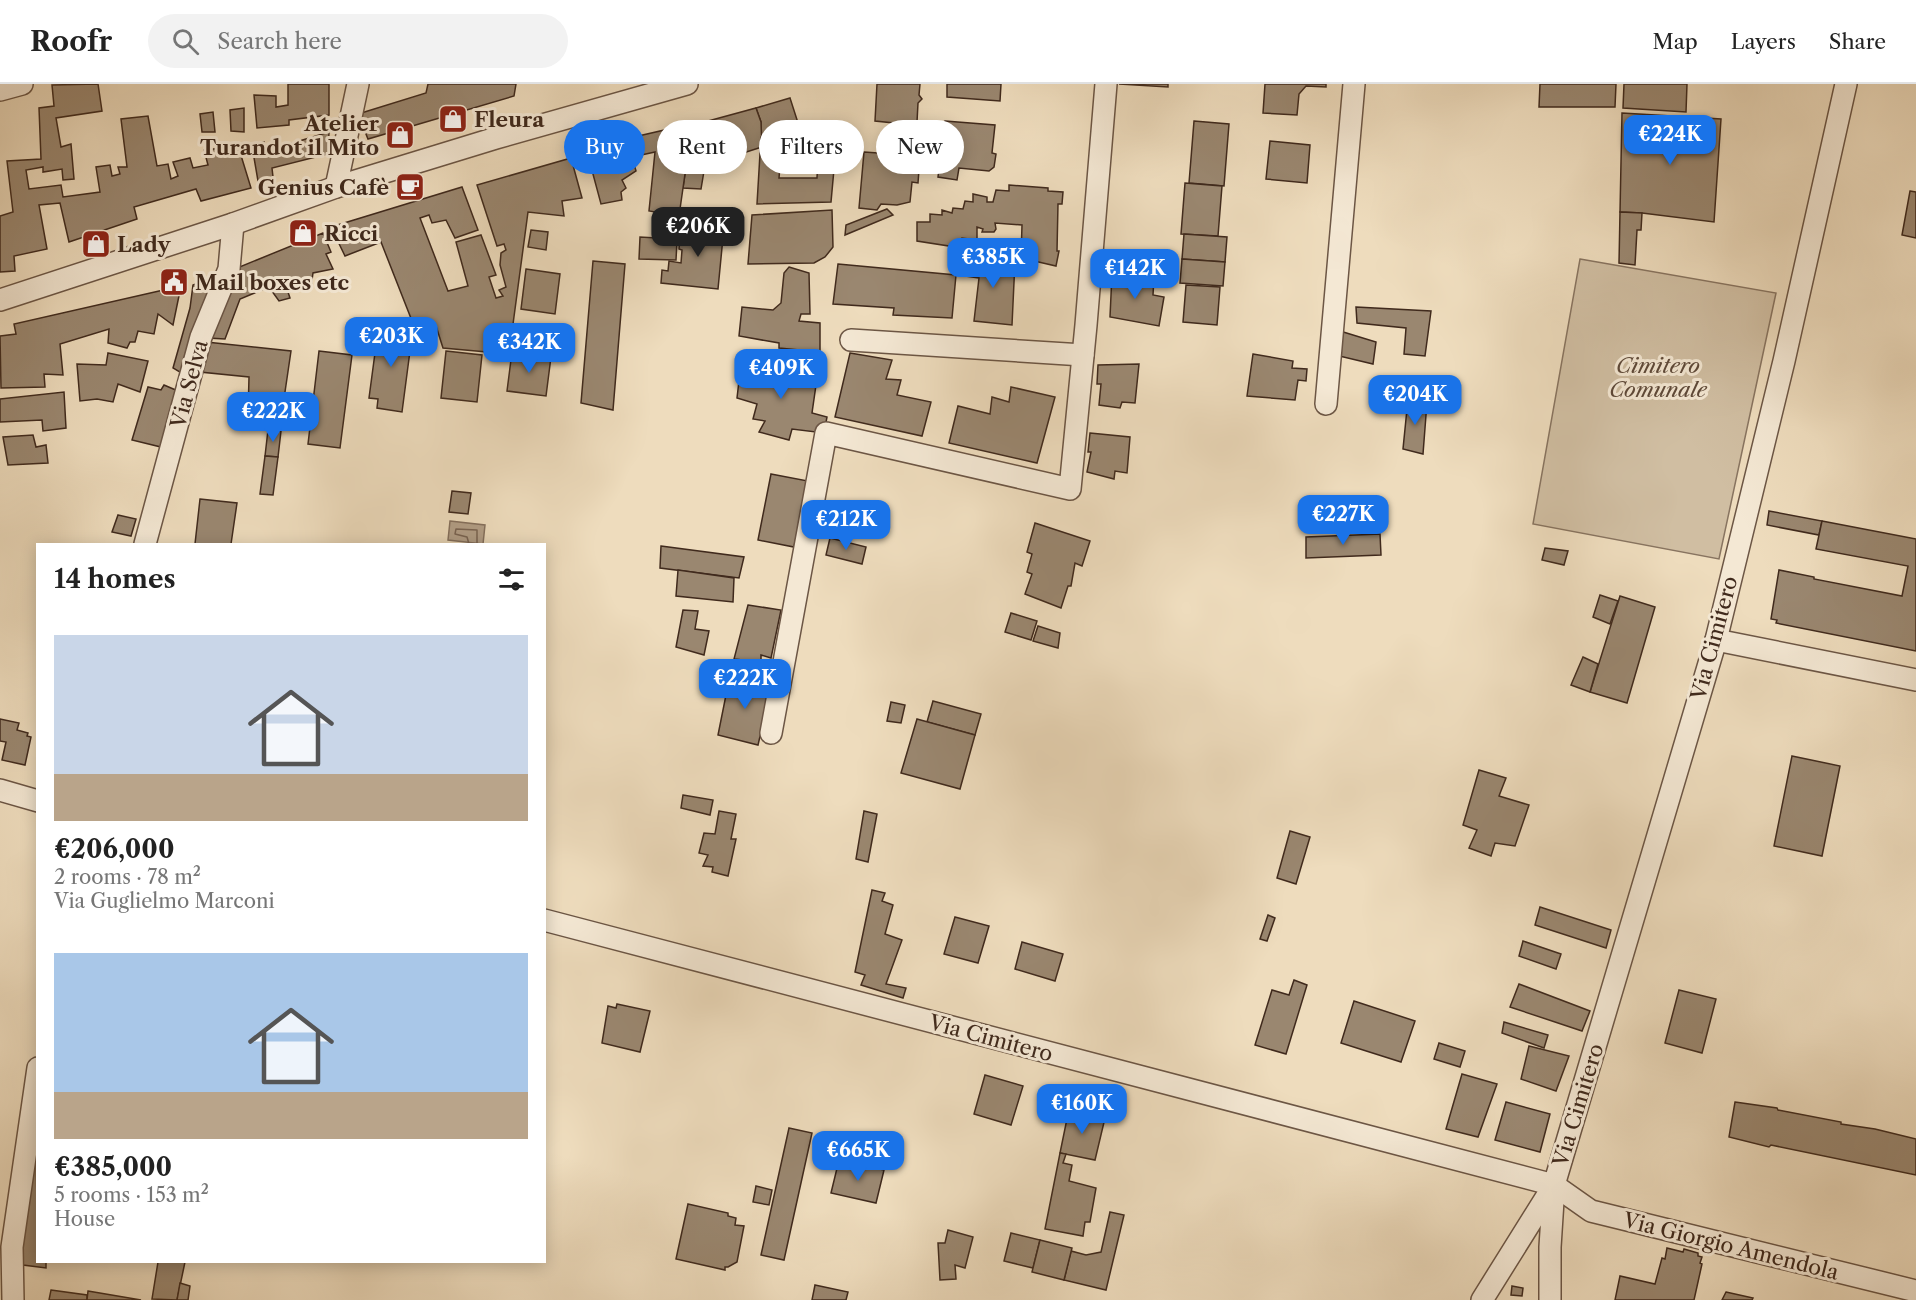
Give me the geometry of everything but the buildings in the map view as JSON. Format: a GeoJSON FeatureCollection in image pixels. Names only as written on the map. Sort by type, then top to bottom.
{"type":"FeatureCollection","features":[{"type":"Feature","properties":{"kind":"street"},"geometry":{"type":"LineString","coordinates":[[0,90],[22,84]]}},
{"type":"Feature","properties":{"kind":"street"},"geometry":{"type":"LineString","coordinates":[[336,187],[358,84]]}},
{"type":"Feature","properties":{"kind":"street"},"geometry":{"type":"LineString","coordinates":[[0,300],[232,224],[336,187],[496,138],[687,84]]}},
{"type":"Feature","properties":{"kind":"street"},"geometry":{"type":"LineString","coordinates":[[771,733],[825,433],[1070,489],[1106,84]]}},
{"type":"Feature","properties":{"kind":"street"},"geometry":{"type":"LineString","coordinates":[[1326,404],[1354,84]]}},
{"type":"Feature","properties":{"kind":"street","name":"Via Cimitero"},"geometry":{"type":"LineString","coordinates":[[546,921],[1554,1185],[1716,640],[1784,361],[1846,84]]}},
{"type":"Feature","properties":{"kind":"street","name":"Via Selva"},"geometry":{"type":"LineString","coordinates":[[145,543],[201,337],[229,269],[232,224]]}},
{"type":"Feature","properties":{"kind":"street"},"geometry":{"type":"LineString","coordinates":[[851,340],[1083,355]]}},
{"type":"Feature","properties":{"kind":"street"},"geometry":{"type":"LineString","coordinates":[[1716,640],[1916,680]]}},
{"type":"Feature","properties":{"kind":"street"},"geometry":{"type":"LineString","coordinates":[[0,790],[36,800]]}},
{"type":"Feature","properties":{"kind":"street"},"geometry":{"type":"LineString","coordinates":[[13,1300],[12,1247],[36,1082]]}},
{"type":"Feature","properties":{"kind":"street"},"geometry":{"type":"LineString","coordinates":[[1482,1300],[1554,1185]]}},
{"type":"Feature","properties":{"kind":"street"},"geometry":{"type":"LineString","coordinates":[[1550,1300],[1550,1247],[1554,1185]]}},
{"type":"Feature","properties":{"kind":"street","name":"Via Giorgio Amendola"},"geometry":{"type":"LineString","coordinates":[[1554,1185],[1591,1211],[1916,1291]]}},
{"type":"Feature","properties":{"kind":"green space","name":"Cimitero Comunale"},"geometry":{"type":"Polygon","coordinates":[[[1580,259],[1776,293],[1719,559],[1533,524],[1580,259]]]}},
{"type":"Feature","properties":{"kind":"water"},"geometry":{"type":"Polygon","coordinates":[[[450,521],[485,525],[483,543],[448,540],[450,521]]]}},
{"type":"Feature","properties":{"kind":"place","name":"Fleura"},"geometry":{"type":"Point","coordinates":[453,119]}},
{"type":"Feature","properties":{"kind":"place","name":"Atelier Turandot il Mito"},"geometry":{"type":"Point","coordinates":[400,135]}},
{"type":"Feature","properties":{"kind":"place","name":"Genius Cafè"},"geometry":{"type":"Point","coordinates":[410,187]}},
{"type":"Feature","properties":{"kind":"place","name":"Ricci"},"geometry":{"type":"Point","coordinates":[303,233]}},
{"type":"Feature","properties":{"kind":"place","name":"Lady"},"geometry":{"type":"Point","coordinates":[96,244]}},
{"type":"Feature","properties":{"kind":"place","name":"Mail boxes etc"},"geometry":{"type":"Point","coordinates":[174,282]}}]}
